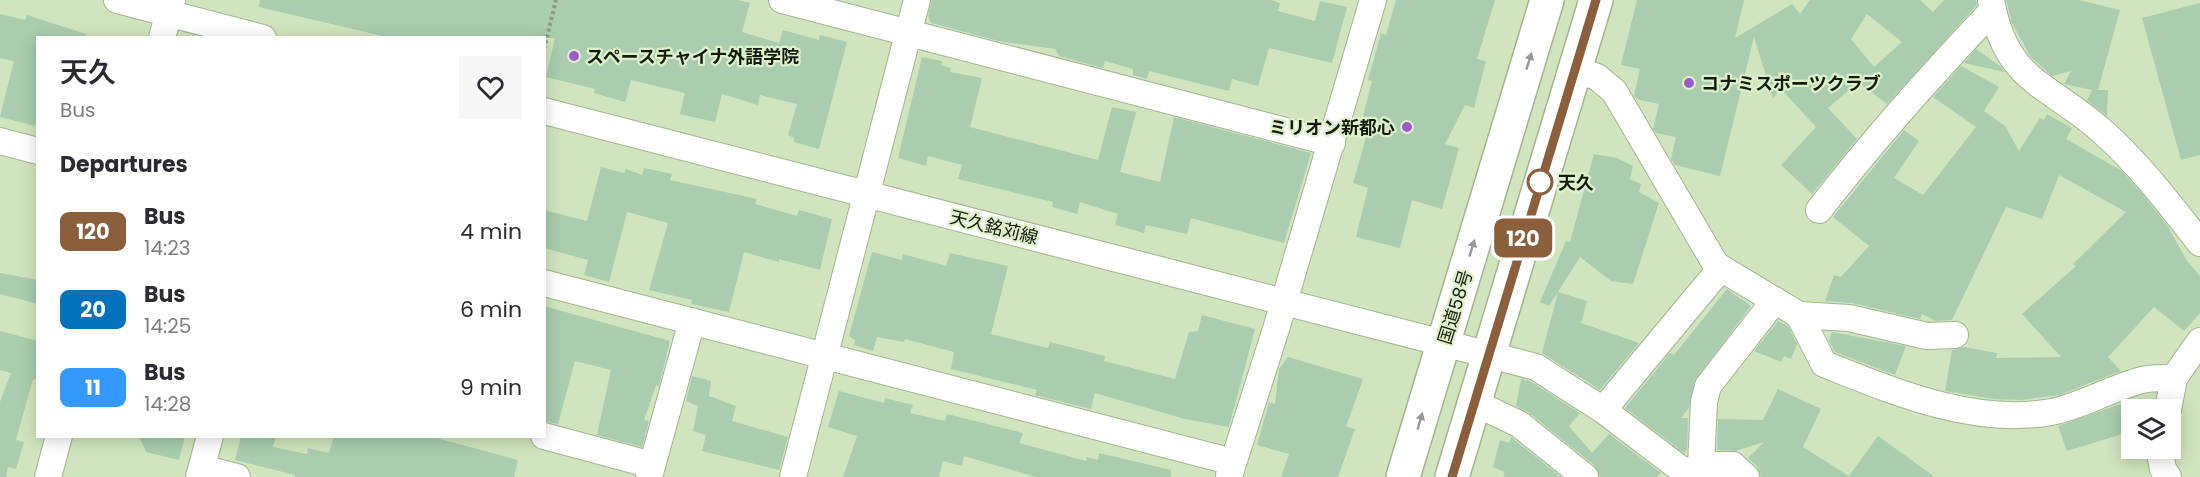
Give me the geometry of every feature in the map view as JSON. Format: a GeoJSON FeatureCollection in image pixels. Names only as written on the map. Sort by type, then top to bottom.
{"type":"FeatureCollection","features":[{"type":"Feature","properties":{"kind":"highway","name":"国道58号"},"geometry":{"type":"LineString","coordinates":[[1403,477],[1547,0]]}},
{"type":"Feature","properties":{"kind":"highway"},"geometry":{"type":"LineString","coordinates":[[1460,475],[1474,404],[1596,0]]}},
{"type":"Feature","properties":{"kind":"street"},"geometry":{"type":"LineString","coordinates":[[117,0],[170,6],[257,36]]}},
{"type":"Feature","properties":{"kind":"street"},"geometry":{"type":"LineString","coordinates":[[782,0],[1332,142]]}},
{"type":"Feature","properties":{"kind":"street"},"geometry":{"type":"LineString","coordinates":[[793,477],[917,0]]}},
{"type":"Feature","properties":{"kind":"street"},"geometry":{"type":"LineString","coordinates":[[546,284],[825,354],[1231,469],[1284,302],[1373,0]]}},
{"type":"Feature","properties":{"kind":"street"},"geometry":{"type":"LineString","coordinates":[[1819,210],[1856,163],[1992,5]]}},
{"type":"Feature","properties":{"kind":"street"},"geometry":{"type":"LineString","coordinates":[[1992,5],[2001,41],[2019,67],[2042,88],[2103,131],[2161,193],[2200,243]]}},
{"type":"Feature","properties":{"kind":"street"},"geometry":{"type":"LineString","coordinates":[[162,36],[170,6]]}},
{"type":"Feature","properties":{"kind":"street"},"geometry":{"type":"LineString","coordinates":[[1575,69],[1597,77],[1614,92],[1716,265],[1799,315],[1849,318],[1927,336],[1955,335]]}},
{"type":"Feature","properties":{"kind":"street","name":"天久銘苅線"},"geometry":{"type":"LineString","coordinates":[[546,112],[1536,367],[1603,410],[1686,473],[1701,465]]}},
{"type":"Feature","properties":{"kind":"street"},"geometry":{"type":"LineString","coordinates":[[0,141],[36,150]]}},
{"type":"Feature","properties":{"kind":"street"},"geometry":{"type":"LineString","coordinates":[[1603,410],[1721,268]]}},
{"type":"Feature","properties":{"kind":"street"},"geometry":{"type":"LineString","coordinates":[[1746,477],[1733,465],[1701,465],[1704,402],[1708,386],[1774,300]]}},
{"type":"Feature","properties":{"kind":"street"},"geometry":{"type":"LineString","coordinates":[[1799,315],[1824,364],[1907,397],[1985,413],[2020,416],[2054,412],[2144,379],[2174,378]]}},
{"type":"Feature","properties":{"kind":"street"},"geometry":{"type":"LineString","coordinates":[[546,437],[651,471],[692,321]]}},
{"type":"Feature","properties":{"kind":"street"},"geometry":{"type":"LineString","coordinates":[[2170,399],[2174,378],[2200,340]]}},
{"type":"Feature","properties":{"kind":"street"},"geometry":{"type":"LineString","coordinates":[[1474,404],[1519,424],[1585,477]]}},
{"type":"Feature","properties":{"kind":"street"},"geometry":{"type":"LineString","coordinates":[[48,477],[58,438]]}},
{"type":"Feature","properties":{"kind":"street"},"geometry":{"type":"LineString","coordinates":[[210,438],[201,472],[237,477]]}},
{"type":"Feature","properties":{"kind":"street"},"geometry":{"type":"LineString","coordinates":[[2161,459],[2163,469],[2168,477]]}},
{"type":"Feature","properties":{"kind":"path"},"geometry":{"type":"LineString","coordinates":[[546,42],[556,0]]}},
{"type":"Feature","properties":{"kind":"building"},"geometry":{"type":"Polygon","coordinates":[[[260,0],[738,0],[750,3],[742,32],[779,43],[783,30],[819,40],[820,35],[847,42],[819,149],[794,142],[794,138],[788,135],[797,104],[760,95],[758,105],[722,94],[715,122],[680,114],[685,93],[631,80],[625,102],[594,93],[595,89],[546,77],[555,38],[546,38],[546,36],[382,36],[259,7],[260,0]]]}},
{"type":"Feature","properties":{"kind":"building"},"geometry":{"type":"Polygon","coordinates":[[[932,0],[1271,0],[1280,3],[1278,11],[1315,21],[1320,1],[1347,7],[1332,63],[1269,48],[1258,86],[1232,79],[1229,91],[1149,71],[1147,79],[1133,75],[1133,69],[1105,61],[1103,68],[1059,56],[1055,49],[998,41],[931,23],[928,16],[932,0]]]}},
{"type":"Feature","properties":{"kind":"building"},"geometry":{"type":"Polygon","coordinates":[[[1396,0],[1495,0],[1477,59],[1486,61],[1474,108],[1465,105],[1445,144],[1459,148],[1442,209],[1412,200],[1400,248],[1356,237],[1368,188],[1353,183],[1367,134],[1359,132],[1372,81],[1368,80],[1381,33],[1386,35],[1396,0]]]}},
{"type":"Feature","properties":{"kind":"building"},"geometry":{"type":"Polygon","coordinates":[[[1637,0],[1744,0],[1735,38],[1792,4],[1800,14],[1810,0],[1920,0],[1933,12],[1944,0],[1976,0],[1977,5],[1887,104],[1858,82],[1828,108],[1857,139],[1812,194],[1781,165],[1816,127],[1781,89],[1773,98],[1754,37],[1720,176],[1675,165],[1671,159],[1676,137],[1656,133],[1653,129],[1659,104],[1636,99],[1634,95],[1640,69],[1621,65],[1637,0]],[[1867,14],[1851,39],[1874,67],[1902,42],[1867,14]]]}},
{"type":"Feature","properties":{"kind":"building"},"geometry":{"type":"Polygon","coordinates":[[[2006,0],[2079,0],[2120,10],[2098,90],[2108,90],[2107,116],[2087,100],[2092,90],[2064,84],[2071,71],[2052,76],[2030,56],[2012,23],[2006,0]]]}},
{"type":"Feature","properties":{"kind":"building"},"geometry":{"type":"Polygon","coordinates":[[[2200,3],[2200,155],[2181,160],[2142,18],[2200,3]]]}},
{"type":"Feature","properties":{"kind":"building"},"geometry":{"type":"Polygon","coordinates":[[[0,14],[25,20],[27,15],[86,34],[86,36],[36,36],[35,126],[0,117],[14,61],[0,58],[0,14]]]}},
{"type":"Feature","properties":{"kind":"building"},"geometry":{"type":"Polygon","coordinates":[[[1976,49],[2001,67],[2005,72],[1964,63],[1976,49]]]}},
{"type":"Feature","properties":{"kind":"building"},"geometry":{"type":"Polygon","coordinates":[[[922,57],[942,61],[941,65],[951,68],[950,72],[982,78],[970,127],[1098,160],[1112,107],[1136,112],[1120,172],[1160,182],[1174,117],[1311,153],[1284,243],[1191,218],[1187,234],[1146,225],[1144,233],[1115,225],[1118,214],[1080,202],[1077,214],[1052,207],[1053,202],[958,179],[962,165],[928,156],[926,166],[898,158],[922,57]]]}},
{"type":"Feature","properties":{"kind":"building"},"geometry":{"type":"Polygon","coordinates":[[[1961,66],[1999,87],[1984,111],[2005,126],[2019,151],[2040,118],[2044,120],[2047,114],[2072,128],[2066,139],[2122,171],[2143,195],[2167,225],[2187,261],[2200,276],[2200,313],[2184,331],[2154,307],[2108,357],[2121,371],[2059,395],[2021,400],[1994,399],[1945,391],[1952,350],[1964,347],[1997,353],[1996,358],[2061,357],[2022,314],[2076,266],[2073,264],[2126,212],[2059,175],[2042,219],[2006,207],[1952,320],[1936,321],[1922,314],[1920,319],[1852,303],[1825,301],[1834,275],[1841,277],[1869,246],[1833,217],[1904,130],[1919,141],[1894,178],[1923,195],[1976,127],[1933,97],[1961,66]]]}},
{"type":"Feature","properties":{"kind":"building"},"geometry":{"type":"Polygon","coordinates":[[[1594,154],[1617,158],[1633,166],[1630,179],[1641,184],[1639,192],[1659,203],[1633,284],[1611,281],[1580,257],[1549,306],[1540,302],[1566,241],[1570,242],[1594,154]]]}},
{"type":"Feature","properties":{"kind":"building"},"geometry":{"type":"Polygon","coordinates":[[[601,167],[624,173],[626,169],[642,175],[644,168],[672,174],[670,180],[757,199],[755,204],[797,216],[799,210],[832,219],[820,270],[744,252],[729,312],[691,304],[692,300],[649,290],[668,223],[627,212],[609,282],[584,275],[588,260],[546,249],[546,211],[587,221],[601,167]]]}},
{"type":"Feature","properties":{"kind":"building"},"geometry":{"type":"Polygon","coordinates":[[[872,252],[902,260],[903,254],[946,266],[950,253],[1008,266],[991,334],[1048,348],[1050,342],[1105,356],[1104,361],[1175,379],[1189,332],[1198,331],[1202,315],[1255,329],[1229,427],[1185,419],[1095,393],[1091,409],[1035,395],[1037,390],[951,369],[954,352],[905,339],[904,342],[877,337],[873,351],[854,345],[855,340],[849,336],[872,252]]]}},
{"type":"Feature","properties":{"kind":"building"},"geometry":{"type":"Polygon","coordinates":[[[0,273],[36,280],[36,303],[0,294],[0,273]]]}},
{"type":"Feature","properties":{"kind":"building"},"geometry":{"type":"Polygon","coordinates":[[[1727,289],[1751,306],[1694,382],[1689,408],[1681,418],[1688,418],[1687,449],[1684,453],[1625,408],[1670,353],[1674,355],[1727,289]]]}},
{"type":"Feature","properties":{"kind":"building"},"geometry":{"type":"Polygon","coordinates":[[[1558,292],[1587,301],[1581,323],[1639,343],[1600,390],[1542,353],[1558,292]]]}},
{"type":"Feature","properties":{"kind":"building"},"geometry":{"type":"Polygon","coordinates":[[[546,307],[670,341],[659,386],[656,385],[644,420],[649,421],[642,447],[597,435],[611,370],[575,361],[558,424],[546,421],[546,307]]]}},
{"type":"Feature","properties":{"kind":"building"},"geometry":{"type":"Polygon","coordinates":[[[1778,321],[1788,326],[1797,344],[1791,359],[1784,356],[1781,362],[1754,351],[1778,321]]]}},
{"type":"Feature","properties":{"kind":"building"},"geometry":{"type":"Polygon","coordinates":[[[0,331],[36,340],[36,380],[33,379],[16,440],[24,442],[16,469],[8,467],[6,477],[0,477],[0,402],[11,373],[0,370],[0,331]]]}},
{"type":"Feature","properties":{"kind":"building"},"geometry":{"type":"Polygon","coordinates":[[[1832,332],[1906,346],[1895,375],[1835,352],[1829,341],[1832,332]]]}},
{"type":"Feature","properties":{"kind":"building"},"geometry":{"type":"Polygon","coordinates":[[[1288,357],[1363,379],[1346,427],[1355,429],[1338,477],[1281,477],[1289,454],[1257,445],[1269,402],[1275,404],[1279,369],[1288,357]]]}},
{"type":"Feature","properties":{"kind":"building"},"geometry":{"type":"Polygon","coordinates":[[[692,376],[711,381],[709,396],[736,406],[732,421],[788,437],[779,470],[702,451],[706,435],[693,431],[698,406],[686,401],[692,376]]]}},
{"type":"Feature","properties":{"kind":"building"},"geometry":{"type":"Polygon","coordinates":[[[1521,379],[1530,381],[1580,413],[1569,426],[1592,453],[1609,434],[1661,473],[1657,477],[1600,477],[1594,465],[1528,412],[1516,406],[1521,379]]]}},
{"type":"Feature","properties":{"kind":"building"},"geometry":{"type":"Polygon","coordinates":[[[1778,389],[1821,409],[1803,447],[1849,476],[1878,436],[1935,477],[1761,477],[1757,466],[1748,458],[1764,442],[1735,451],[1717,450],[1718,419],[1763,420],[1778,389]]]}},
{"type":"Feature","properties":{"kind":"building"},"geometry":{"type":"Polygon","coordinates":[[[839,391],[884,403],[885,398],[913,405],[910,413],[945,421],[947,414],[1023,433],[1019,443],[1086,461],[1087,457],[1098,460],[1099,453],[1171,470],[1171,477],[1036,477],[964,456],[962,466],[943,461],[939,477],[843,477],[857,436],[828,427],[839,391]]]}},
{"type":"Feature","properties":{"kind":"building"},"geometry":{"type":"Polygon","coordinates":[[[2121,404],[2121,434],[2067,451],[2058,426],[2121,404]]]}},
{"type":"Feature","properties":{"kind":"building"},"geometry":{"type":"Polygon","coordinates":[[[1511,437],[1561,477],[1503,477],[1505,472],[1493,467],[1500,440],[1509,443],[1511,437]]]}},
{"type":"Feature","properties":{"kind":"building"},"geometry":{"type":"Polygon","coordinates":[[[140,438],[184,438],[179,460],[146,452],[140,438]]]}},
{"type":"Feature","properties":{"kind":"building"},"geometry":{"type":"Polygon","coordinates":[[[240,438],[275,438],[273,447],[307,454],[308,448],[329,453],[333,438],[436,438],[518,460],[514,477],[295,477],[295,475],[235,460],[240,438]]]}},
{"type":"Feature","properties":{"kind":"bus line","name":"120"},"geometry":{"type":"LineString","coordinates":[[1452,477],[1596,0]]}},
{"type":"Feature","properties":{"kind":"place","name":"スペースチャイナ外語学院"},"geometry":{"type":"Point","coordinates":[574,56]}},
{"type":"Feature","properties":{"kind":"place","name":"コナミスポーツクラブ"},"geometry":{"type":"Point","coordinates":[1689,83]}},
{"type":"Feature","properties":{"kind":"place","name":"ミリオン新都心"},"geometry":{"type":"Point","coordinates":[1407,127]}},
{"type":"Feature","properties":{"kind":"place","name":"天久"},"geometry":{"type":"Point","coordinates":[1540,182]}}]}
